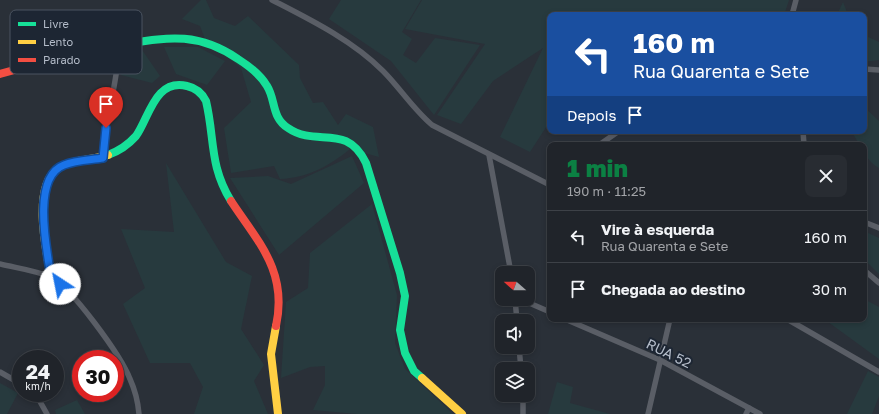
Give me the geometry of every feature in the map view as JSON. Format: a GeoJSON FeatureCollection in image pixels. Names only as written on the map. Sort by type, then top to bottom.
{"type":"FeatureCollection","features":[{"type":"Feature","properties":{"kind":"street"},"geometry":{"type":"LineString","coordinates":[[272,0],[324,29],[364,54],[383,71],[410,104],[432,125],[489,155],[547,182]]}},
{"type":"Feature","properties":{"kind":"street"},"geometry":{"type":"LineString","coordinates":[[793,12],[796,0]]}},
{"type":"Feature","properties":{"kind":"street"},"geometry":{"type":"LineString","coordinates":[[142,42],[175,38],[193,39],[223,50],[251,68],[265,81],[271,94],[273,113],[280,123],[304,136],[340,139],[351,143],[359,149],[366,164],[400,273],[405,296],[400,330],[406,357],[414,371],[446,398],[462,414]]}},
{"type":"Feature","properties":{"kind":"street"},"geometry":{"type":"LineString","coordinates":[[867,69],[879,70]]}},
{"type":"Feature","properties":{"kind":"street"},"geometry":{"type":"LineString","coordinates":[[0,74],[10,71]]}},
{"type":"Feature","properties":{"kind":"street"},"geometry":{"type":"LineString","coordinates":[[103,158],[108,116],[117,74]]}},
{"type":"Feature","properties":{"kind":"street"},"geometry":{"type":"LineString","coordinates":[[51,277],[43,223],[45,194],[51,175],[64,165],[103,158],[117,153],[124,148],[138,132],[152,104],[160,94],[170,86],[188,85],[203,95],[207,105],[213,159],[218,177],[264,250],[276,276],[278,312],[271,344],[271,356],[278,414]]}},
{"type":"Feature","properties":{"kind":"street"},"geometry":{"type":"LineString","coordinates":[[603,142],[615,134]]}},
{"type":"Feature","properties":{"kind":"street"},"geometry":{"type":"LineString","coordinates":[[489,155],[510,266]]}},
{"type":"Feature","properties":{"kind":"street"},"geometry":{"type":"LineString","coordinates":[[867,223],[879,228]]}},
{"type":"Feature","properties":{"kind":"street"},"geometry":{"type":"LineString","coordinates":[[0,264],[51,277],[69,292],[104,337],[130,377],[138,399],[139,414]]}},
{"type":"Feature","properties":{"kind":"street"},"geometry":{"type":"LineString","coordinates":[[867,272],[879,282]]}},
{"type":"Feature","properties":{"kind":"street"},"geometry":{"type":"LineString","coordinates":[[535,306],[547,311]]}},
{"type":"Feature","properties":{"kind":"street","name":"RUA 52"},"geometry":{"type":"LineString","coordinates":[[572,322],[660,360],[760,414]]}},
{"type":"Feature","properties":{"kind":"street"},"geometry":{"type":"LineString","coordinates":[[648,414],[669,322]]}},
{"type":"Feature","properties":{"kind":"street"},"geometry":{"type":"LineString","coordinates":[[792,322],[879,372]]}},
{"type":"Feature","properties":{"kind":"street"},"geometry":{"type":"LineString","coordinates":[[0,372],[12,379]]}},
{"type":"Feature","properties":{"kind":"street"},"geometry":{"type":"LineString","coordinates":[[40,402],[47,414]]}},
{"type":"Feature","properties":{"kind":"street"},"geometry":{"type":"LineString","coordinates":[[523,402],[523,414]]}},
{"type":"Feature","properties":{"kind":"street"},"geometry":{"type":"LineString","coordinates":[[746,414],[749,408]]}},
{"type":"Feature","properties":{"kind":"green space"},"geometry":{"type":"Polygon","coordinates":[[[201,0],[206,0],[214,18],[235,26],[248,16],[299,65],[300,78],[313,103],[323,102],[338,125],[346,114],[373,127],[379,157],[350,149],[334,161],[318,170],[309,174],[290,178],[280,179],[274,166],[231,173],[224,128],[251,102],[241,68],[205,39],[200,26],[182,19],[201,0]]]}},
{"type":"Feature","properties":{"kind":"green space"},"geometry":{"type":"Polygon","coordinates":[[[341,0],[421,0],[402,32],[412,39],[403,55],[416,63],[435,38],[480,45],[434,115],[391,61],[329,19],[341,0]]]}},
{"type":"Feature","properties":{"kind":"green space"},"geometry":{"type":"Polygon","coordinates":[[[422,0],[789,0],[785,12],[547,12],[547,126],[530,152],[500,137],[543,48],[493,81],[461,124],[437,115],[485,44],[405,29],[422,0]]]}},
{"type":"Feature","properties":{"kind":"green space"},"geometry":{"type":"Polygon","coordinates":[[[843,2],[847,12],[838,12],[843,2]]]}},
{"type":"Feature","properties":{"kind":"green space"},"geometry":{"type":"Polygon","coordinates":[[[867,36],[879,42],[879,60],[867,62],[867,36]]]}},
{"type":"Feature","properties":{"kind":"green space"},"geometry":{"type":"Polygon","coordinates":[[[164,47],[198,47],[225,61],[207,85],[176,74],[164,47]]]}},
{"type":"Feature","properties":{"kind":"green space"},"geometry":{"type":"Polygon","coordinates":[[[142,50],[160,76],[152,83],[121,75],[142,74],[142,50]]]}},
{"type":"Feature","properties":{"kind":"green space"},"geometry":{"type":"Polygon","coordinates":[[[867,110],[879,121],[879,168],[873,164],[867,156],[867,142],[858,142],[853,134],[867,134],[867,110]]]}},
{"type":"Feature","properties":{"kind":"green space"},"geometry":{"type":"Polygon","coordinates":[[[352,156],[364,183],[279,255],[230,178],[268,176],[291,184],[352,156]]]}},
{"type":"Feature","properties":{"kind":"green space"},"geometry":{"type":"Polygon","coordinates":[[[166,163],[226,262],[252,276],[241,329],[264,365],[254,381],[268,414],[194,414],[203,387],[190,363],[150,363],[123,304],[145,288],[121,229],[174,232],[166,163]]]}},
{"type":"Feature","properties":{"kind":"green space"},"geometry":{"type":"Polygon","coordinates":[[[372,204],[397,295],[395,343],[405,369],[453,414],[357,414],[313,410],[325,385],[325,366],[310,367],[281,378],[286,302],[308,288],[310,253],[372,204]]]}},
{"type":"Feature","properties":{"kind":"green space"},"geometry":{"type":"Polygon","coordinates":[[[867,232],[879,238],[879,274],[867,262],[867,232]]]}},
{"type":"Feature","properties":{"kind":"green space"},"geometry":{"type":"Polygon","coordinates":[[[867,301],[879,307],[879,359],[828,322],[867,322],[867,301]]]}},
{"type":"Feature","properties":{"kind":"green space"},"geometry":{"type":"Polygon","coordinates":[[[868,371],[879,377],[879,396],[872,414],[847,414],[868,371]]]}},
{"type":"Feature","properties":{"kind":"green space"},"geometry":{"type":"Polygon","coordinates":[[[557,382],[573,387],[570,403],[610,414],[548,414],[557,382]]]}},
{"type":"Feature","properties":{"kind":"green space"},"geometry":{"type":"Polygon","coordinates":[[[0,383],[12,390],[12,402],[13,402],[7,414],[0,414],[0,383]]]}},
{"type":"Feature","properties":{"kind":"green space"},"geometry":{"type":"Polygon","coordinates":[[[73,402],[78,402],[85,414],[56,414],[55,410],[73,402]]]}},
{"type":"Feature","properties":{"kind":"traffic: fast"},"geometry":{"type":"LineString","coordinates":[[142,42],[183,39],[210,44],[224,50],[246,64],[261,78],[270,91],[276,114],[288,128],[299,134],[340,139],[349,143],[358,151],[366,163],[400,273],[405,296],[400,330],[405,353],[414,371],[422,378]]}},
{"type":"Feature","properties":{"kind":"traffic: fast"},"geometry":{"type":"LineString","coordinates":[[108,155],[116,152],[136,136],[154,101],[167,88],[176,85],[193,88],[198,91],[206,101],[216,164],[219,176],[231,201]]}},
{"type":"Feature","properties":{"kind":"traffic: slow"},"geometry":{"type":"LineString","coordinates":[[51,277],[46,252],[43,220],[45,190],[49,178],[57,169],[69,163],[108,155]]}},
{"type":"Feature","properties":{"kind":"traffic: slow"},"geometry":{"type":"LineString","coordinates":[[276,326],[271,354],[278,414]]}},
{"type":"Feature","properties":{"kind":"traffic: slow"},"geometry":{"type":"LineString","coordinates":[[422,378],[462,414]]}},
{"type":"Feature","properties":{"kind":"traffic: jam"},"geometry":{"type":"LineString","coordinates":[[0,74],[10,71]]}},
{"type":"Feature","properties":{"kind":"traffic: jam"},"geometry":{"type":"LineString","coordinates":[[231,201],[260,244],[274,273],[278,289],[279,307],[276,326]]}},
{"type":"Feature","properties":{"kind":"route"},"geometry":{"type":"LineString","coordinates":[[60,284],[51,277],[44,235],[43,223],[45,194],[48,182],[51,175],[64,165],[103,158],[106,128]]}}]}
